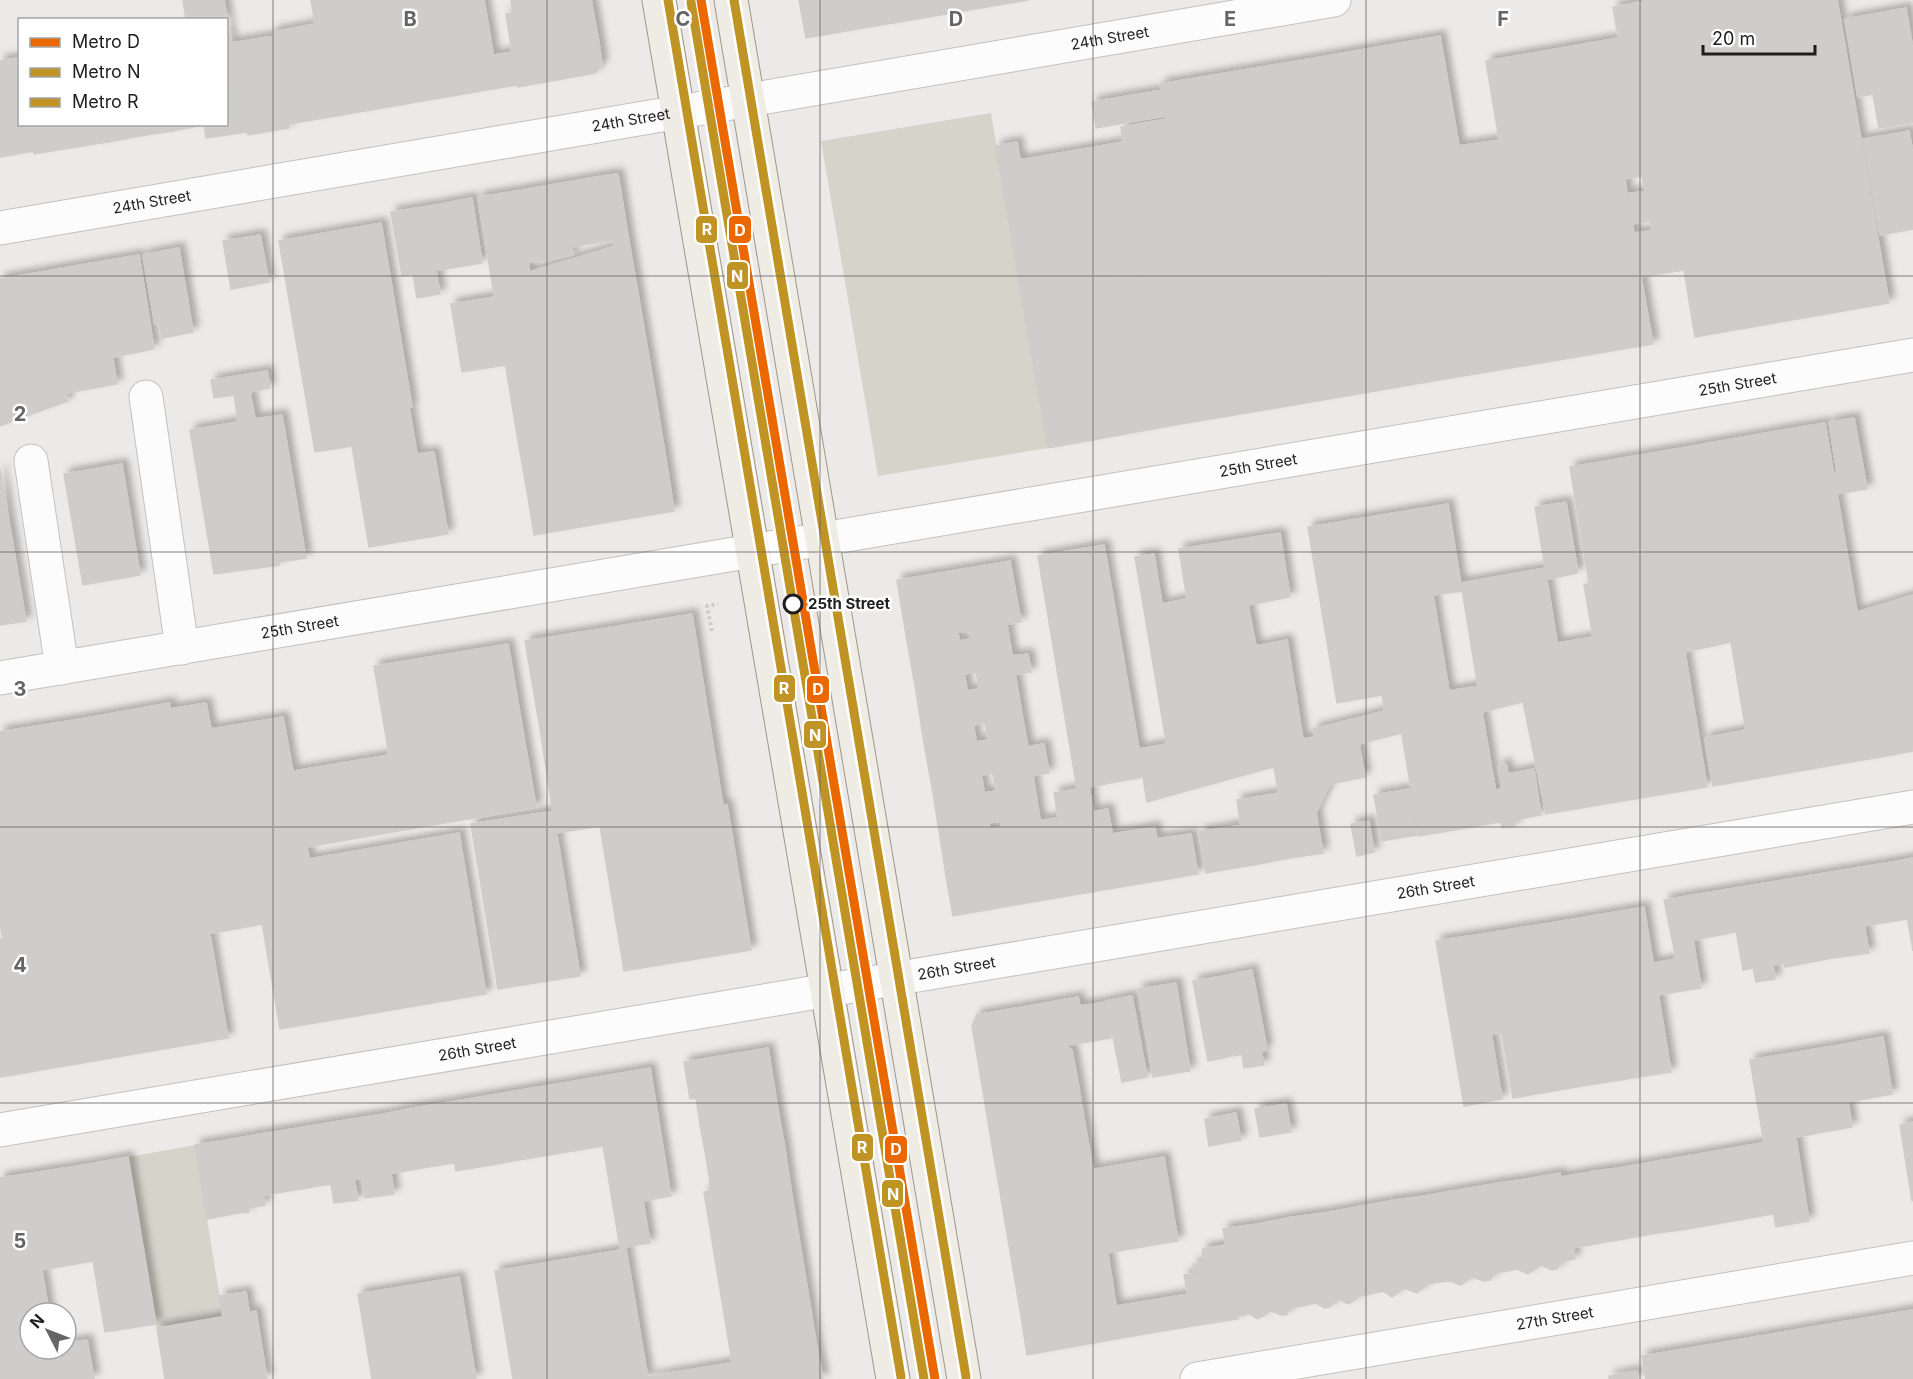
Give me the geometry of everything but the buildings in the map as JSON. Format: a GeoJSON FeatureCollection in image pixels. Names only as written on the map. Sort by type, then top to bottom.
{"type":"FeatureCollection","features":[{"type":"Feature","properties":{"kind":"main road"},"geometry":{"type":"LineString","coordinates":[[659,0],[892,1379]]}},
{"type":"Feature","properties":{"kind":"main road"},"geometry":{"type":"LineString","coordinates":[[730,0],[964,1379]]}},
{"type":"Feature","properties":{"kind":"street","name":"24th Street"},"geometry":{"type":"LineString","coordinates":[[0,228],[1334,0]]}},
{"type":"Feature","properties":{"kind":"street","name":"25th Street"},"geometry":{"type":"LineString","coordinates":[[0,678],[1913,355]]}},
{"type":"Feature","properties":{"kind":"street"},"geometry":{"type":"LineString","coordinates":[[146,397],[182,648]]}},
{"type":"Feature","properties":{"kind":"street"},"geometry":{"type":"LineString","coordinates":[[31,461],[62,668]]}},
{"type":"Feature","properties":{"kind":"street","name":"26th Street"},"geometry":{"type":"LineString","coordinates":[[0,1130],[1913,807]]}},
{"type":"Feature","properties":{"kind":"street","name":"27th Street"},"geometry":{"type":"LineString","coordinates":[[1197,1379],[1913,1258]]}},
{"type":"Feature","properties":{"kind":"path"},"geometry":{"type":"LineString","coordinates":[[712,631],[707,606],[718,604]]}},
{"type":"Feature","properties":{"kind":"shaded area"},"geometry":{"type":"Polygon","coordinates":[[[991,113],[1048,448],[878,476],[821,141],[991,113]]]}},
{"type":"Feature","properties":{"kind":"shaded area"},"geometry":{"type":"Polygon","coordinates":[[[195,1145],[223,1317],[157,1328],[128,1157],[195,1145]]]}},
{"type":"Feature","properties":{"kind":"metro line","name":"R"},"geometry":{"type":"LineString","coordinates":[[668,0],[901,1377]]}},
{"type":"Feature","properties":{"kind":"metro line","name":"D"},"geometry":{"type":"LineString","coordinates":[[701,0],[935,1379]]}},
{"type":"Feature","properties":{"kind":"metro line","name":"R"},"geometry":{"type":"LineString","coordinates":[[734,0],[966,1377]]}},
{"type":"Feature","properties":{"kind":"metro line","name":"N"},"geometry":{"type":"LineString","coordinates":[[691,2],[924,1379]]}},
{"type":"Feature","properties":{"kind":"place","name":"25th Street"},"geometry":{"type":"Point","coordinates":[793,604]}}]}
